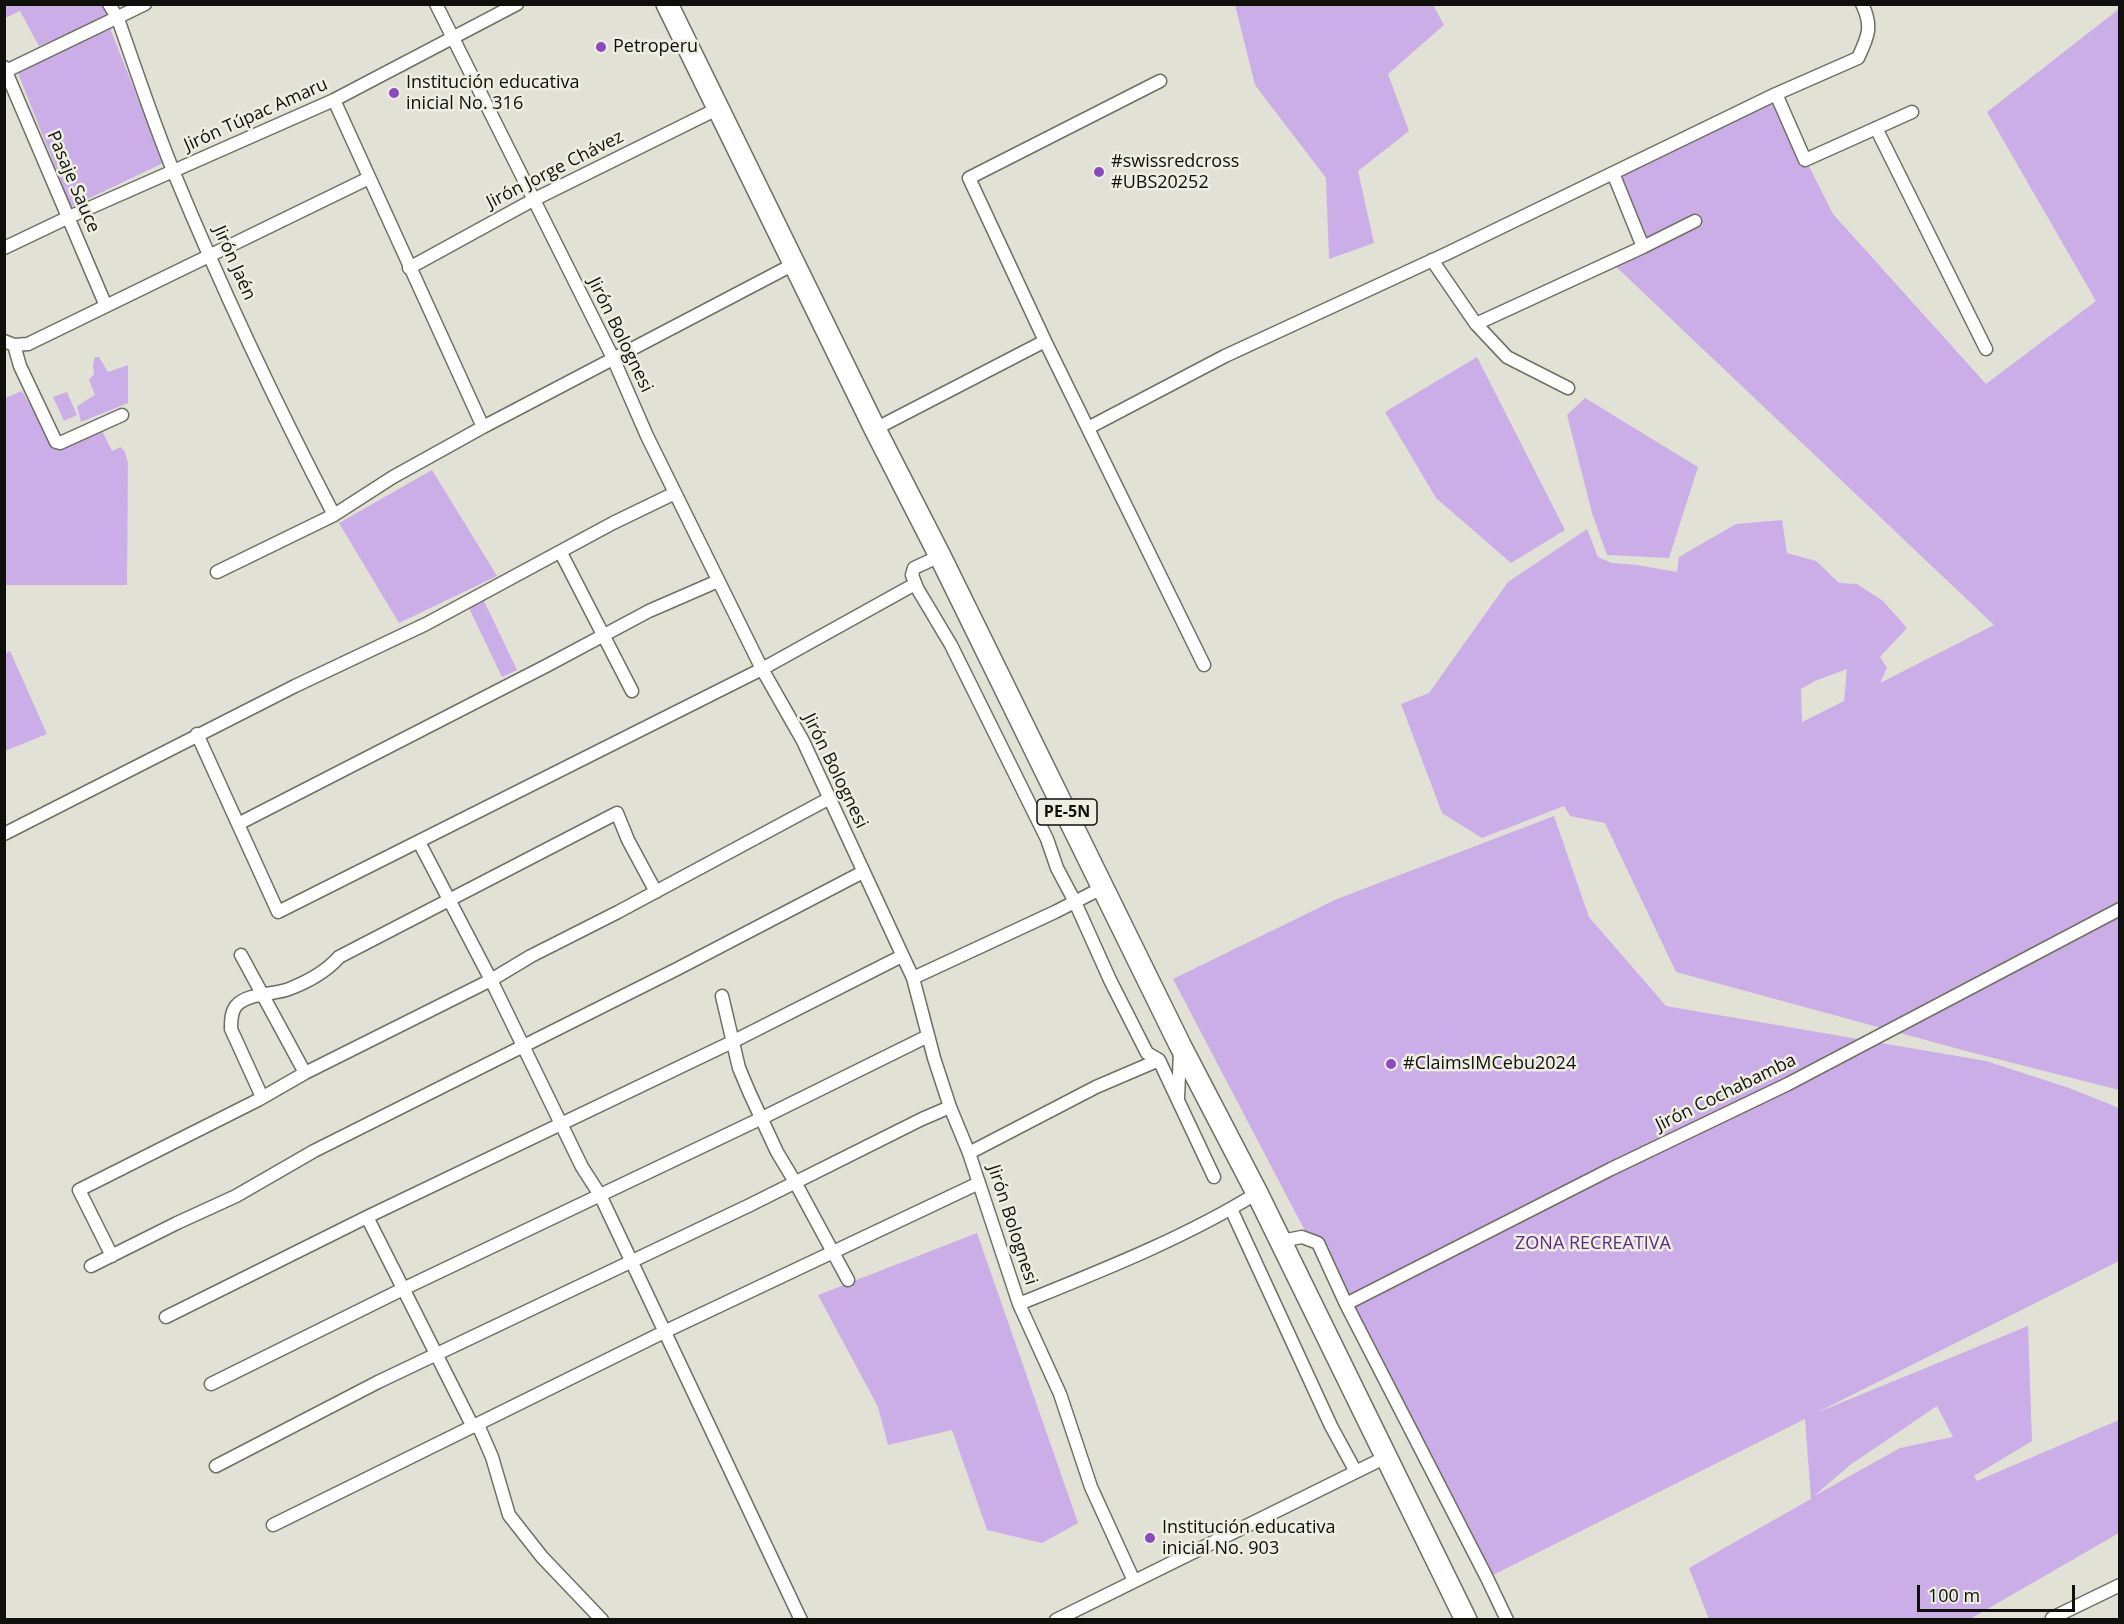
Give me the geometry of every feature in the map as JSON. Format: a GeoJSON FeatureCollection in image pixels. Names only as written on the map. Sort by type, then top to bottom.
{"type":"FeatureCollection","features":[{"type":"Feature","properties":{"kind":"highway","name":"PE-5N"},"geometry":{"type":"LineString","coordinates":[[667,4],[1180,1045],[1281,1241],[1465,1619]]}},
{"type":"Feature","properties":{"kind":"street","name":"Jirón Jaén"},"geometry":{"type":"LineString","coordinates":[[110,4],[174,171],[210,256],[295,442],[334,515]]}},
{"type":"Feature","properties":{"kind":"street"},"geometry":{"type":"LineString","coordinates":[[5,70],[145,4]]}},
{"type":"Feature","properties":{"kind":"street","name":"Jirón Bolognesi"},"geometry":{"type":"LineString","coordinates":[[435,4],[613,358],[647,436],[718,581],[830,798],[913,978],[950,1107],[969,1153],[1019,1304],[1060,1394],[1091,1487],[1134,1581]]}},
{"type":"Feature","properties":{"kind":"street","name":"Jirón Túpac Amaru"},"geometry":{"type":"LineString","coordinates":[[4,248],[334,100],[517,4]]}},
{"type":"Feature","properties":{"kind":"street"},"geometry":{"type":"LineString","coordinates":[[1088,428],[1225,356],[1432,260],[1776,94],[1858,58],[1869,36],[1867,14],[1862,4]]}},
{"type":"Feature","properties":{"kind":"street","name":"Pasaje Sauce"},"geometry":{"type":"LineString","coordinates":[[5,70],[106,306]]}},
{"type":"Feature","properties":{"kind":"street"},"geometry":{"type":"LineString","coordinates":[[1160,81],[969,178],[1045,341],[1204,665]]}},
{"type":"Feature","properties":{"kind":"street"},"geometry":{"type":"LineString","coordinates":[[1776,94],[1805,160],[1912,112]]}},
{"type":"Feature","properties":{"kind":"street"},"geometry":{"type":"LineString","coordinates":[[334,100],[483,428]]}},
{"type":"Feature","properties":{"kind":"street","name":"Jirón Jorge Chávez"},"geometry":{"type":"LineString","coordinates":[[409,268],[533,200],[719,108]]}},
{"type":"Feature","properties":{"kind":"street"},"geometry":{"type":"LineString","coordinates":[[1876,128],[1986,349]]}},
{"type":"Feature","properties":{"kind":"street"},"geometry":{"type":"LineString","coordinates":[[1613,173],[1643,246]]}},
{"type":"Feature","properties":{"kind":"street"},"geometry":{"type":"LineString","coordinates":[[122,415],[60,443],[56,442],[10,343],[28,344],[369,178]]}},
{"type":"Feature","properties":{"kind":"street"},"geometry":{"type":"LineString","coordinates":[[1476,324],[1695,221]]}},
{"type":"Feature","properties":{"kind":"street"},"geometry":{"type":"LineString","coordinates":[[1432,260],[1476,324],[1507,357],[1568,388]]}},
{"type":"Feature","properties":{"kind":"street"},"geometry":{"type":"LineString","coordinates":[[217,572],[334,515],[393,477],[613,358],[794,264]]}},
{"type":"Feature","properties":{"kind":"street"},"geometry":{"type":"LineString","coordinates":[[875,429],[1045,341]]}},
{"type":"Feature","properties":{"kind":"street"},"geometry":{"type":"LineString","coordinates":[[4,834],[197,734],[426,624],[613,523],[675,493]]}},
{"type":"Feature","properties":{"kind":"street"},"geometry":{"type":"LineString","coordinates":[[561,553],[632,691]]}},
{"type":"Feature","properties":{"kind":"street"},"geometry":{"type":"LineString","coordinates":[[940,556],[914,568],[912,575],[915,584],[951,645],[1047,839],[1057,868],[1110,980],[1147,1053],[1159,1060],[1214,1177]]}},
{"type":"Feature","properties":{"kind":"street"},"geometry":{"type":"LineString","coordinates":[[238,824],[546,666],[649,610],[718,581]]}},
{"type":"Feature","properties":{"kind":"street"},"geometry":{"type":"LineString","coordinates":[[197,734],[278,912],[762,669],[915,584]]}},
{"type":"Feature","properties":{"kind":"street"},"geometry":{"type":"LineString","coordinates":[[112,1256],[79,1190],[491,980],[531,956],[656,892],[830,798]]}},
{"type":"Feature","properties":{"kind":"street"},"geometry":{"type":"LineString","coordinates":[[262,1097],[234,1039],[231,1018],[236,1006],[246,999],[290,989],[328,969],[339,957],[617,813],[628,840],[656,892]]}},
{"type":"Feature","properties":{"kind":"street"},"geometry":{"type":"LineString","coordinates":[[419,842],[491,980],[582,1167],[600,1195],[801,1620]]}},
{"type":"Feature","properties":{"kind":"street"},"geometry":{"type":"LineString","coordinates":[[91,1266],[236,1196],[314,1151],[677,969],[863,872]]}},
{"type":"Feature","properties":{"kind":"street"},"geometry":{"type":"LineString","coordinates":[[913,978],[1104,887]]}},
{"type":"Feature","properties":{"kind":"street","name":"Jirón Cochabamba"},"geometry":{"type":"LineString","coordinates":[[1346,1304],[1611,1169],[1788,1084],[2120,909]]}},
{"type":"Feature","properties":{"kind":"street"},"geometry":{"type":"LineString","coordinates":[[241,955],[305,1073]]}},
{"type":"Feature","properties":{"kind":"street"},"geometry":{"type":"LineString","coordinates":[[166,1317],[367,1217],[732,1042],[902,956]]}},
{"type":"Feature","properties":{"kind":"street"},"geometry":{"type":"LineString","coordinates":[[722,996],[739,1068],[777,1152],[848,1280]]}},
{"type":"Feature","properties":{"kind":"street"},"geometry":{"type":"LineString","coordinates":[[212,1384],[403,1289],[762,1118],[928,1036]]}},
{"type":"Feature","properties":{"kind":"street"},"geometry":{"type":"LineString","coordinates":[[1178,1099],[1180,1045]]}},
{"type":"Feature","properties":{"kind":"street"},"geometry":{"type":"LineString","coordinates":[[969,1153],[1096,1087],[1159,1060]]}},
{"type":"Feature","properties":{"kind":"street"},"geometry":{"type":"LineString","coordinates":[[216,1466],[378,1382],[950,1107]]}},
{"type":"Feature","properties":{"kind":"street"},"geometry":{"type":"LineString","coordinates":[[273,1525],[664,1332],[979,1183]]}},
{"type":"Feature","properties":{"kind":"street"},"geometry":{"type":"LineString","coordinates":[[1019,1304],[1105,1269],[1231,1209],[1257,1193]]}},
{"type":"Feature","properties":{"kind":"street"},"geometry":{"type":"LineString","coordinates":[[1231,1209],[1331,1426],[1356,1472]]}},
{"type":"Feature","properties":{"kind":"street"},"geometry":{"type":"LineString","coordinates":[[367,1217],[435,1356],[492,1457],[509,1515],[542,1557],[602,1620]]}},
{"type":"Feature","properties":{"kind":"street"},"geometry":{"type":"LineString","coordinates":[[1281,1241],[1302,1237],[1317,1243],[1507,1620]]}},
{"type":"Feature","properties":{"kind":"street"},"geometry":{"type":"LineString","coordinates":[[1056,1620],[1386,1457]]}},
{"type":"Feature","properties":{"kind":"street"},"geometry":{"type":"LineString","coordinates":[[2053,1620],[2052,1618],[2120,1585]]}},
{"type":"Feature","properties":{"kind":"green space"},"geometry":{"type":"Polygon","coordinates":[[[5,4],[103,5],[110,17],[39,46],[20,11],[5,18],[5,4]]]}},
{"type":"Feature","properties":{"kind":"green space"},"geometry":{"type":"Polygon","coordinates":[[[1235,5],[1433,5],[1444,25],[1388,74],[1409,131],[1358,171],[1374,243],[1329,259],[1326,178],[1255,85],[1235,5]]]}},
{"type":"Feature","properties":{"kind":"green space"},"geometry":{"type":"Polygon","coordinates":[[[2119,9],[2119,1090],[1676,972],[1605,823],[1570,816],[1564,806],[1482,838],[1442,813],[1401,704],[1429,693],[1508,582],[1587,529],[1598,557],[1612,563],[1677,572],[1679,557],[1736,524],[1782,520],[1787,553],[1816,561],[1839,583],[1857,584],[1883,601],[1907,628],[1880,657],[1887,668],[1880,683],[1994,625],[1611,262],[1643,246],[1614,175],[1773,95],[1833,214],[1986,384],[2096,301],[1987,112],[2119,9]],[[1847,669],[1801,689],[1802,722],[1844,701],[1847,669]]]}},
{"type":"Feature","properties":{"kind":"green space"},"geometry":{"type":"Polygon","coordinates":[[[110,28],[163,163],[71,207],[18,73],[110,28]]]}},
{"type":"Feature","properties":{"kind":"green space"},"geometry":{"type":"Polygon","coordinates":[[[95,357],[99,357],[108,372],[128,365],[128,403],[81,422],[77,406],[95,395],[89,380],[94,374],[95,357]]]}},
{"type":"Feature","properties":{"kind":"green space"},"geometry":{"type":"Polygon","coordinates":[[[1477,357],[1565,530],[1511,563],[1436,498],[1385,412],[1477,357]]]}},
{"type":"Feature","properties":{"kind":"green space"},"geometry":{"type":"Polygon","coordinates":[[[22,391],[54,448],[100,427],[112,451],[121,447],[125,452],[128,463],[127,585],[5,585],[5,398],[22,391]]]}},
{"type":"Feature","properties":{"kind":"green space"},"geometry":{"type":"Polygon","coordinates":[[[67,392],[77,415],[64,421],[53,397],[67,392]]]}},
{"type":"Feature","properties":{"kind":"green space"},"geometry":{"type":"Polygon","coordinates":[[[1585,398],[1698,467],[1669,558],[1607,555],[1592,513],[1567,415],[1585,398]]]}},
{"type":"Feature","properties":{"kind":"green space"},"geometry":{"type":"Polygon","coordinates":[[[432,470],[497,576],[399,623],[339,523],[432,470]]]}},
{"type":"Feature","properties":{"kind":"green space"},"geometry":{"type":"Polygon","coordinates":[[[484,601],[517,670],[502,677],[469,608],[484,601]]]}},
{"type":"Feature","properties":{"kind":"green space"},"geometry":{"type":"Polygon","coordinates":[[[10,651],[47,734],[5,751],[5,654],[10,651]]]}},
{"type":"Feature","properties":{"kind":"green space","name":"ZONA RECREATIVA"},"geometry":{"type":"Polygon","coordinates":[[[1554,816],[1589,917],[1666,1006],[1986,1061],[2069,1088],[2119,1108],[2119,1261],[1816,1413],[2028,1326],[2032,1441],[1974,1476],[1977,1481],[2119,1420],[2119,1533],[1970,1619],[1709,1619],[1689,1568],[1811,1499],[1805,1419],[1487,1578],[1173,979],[1337,899],[1554,816]],[[1937,1406],[1850,1465],[1814,1496],[1900,1448],[1953,1437],[1937,1406]]]}},
{"type":"Feature","properties":{"kind":"green space"},"geometry":{"type":"Polygon","coordinates":[[[977,1233],[1078,1523],[1042,1543],[987,1530],[952,1430],[888,1445],[878,1407],[818,1295],[977,1233]]]}},
{"type":"Feature","properties":{"kind":"place","name":"Petroperu"},"geometry":{"type":"Point","coordinates":[601,47]}},
{"type":"Feature","properties":{"kind":"place","name":"Institución educativa inicial No. 316"},"geometry":{"type":"Point","coordinates":[394,93]}},
{"type":"Feature","properties":{"kind":"place","name":"#swissredcross #UBS20252"},"geometry":{"type":"Point","coordinates":[1099,172]}},
{"type":"Feature","properties":{"kind":"place","name":"#ClaimsIMCebu2024"},"geometry":{"type":"Point","coordinates":[1391,1064]}},
{"type":"Feature","properties":{"kind":"place","name":"Institución educativa inicial No. 903"},"geometry":{"type":"Point","coordinates":[1150,1538]}}]}
